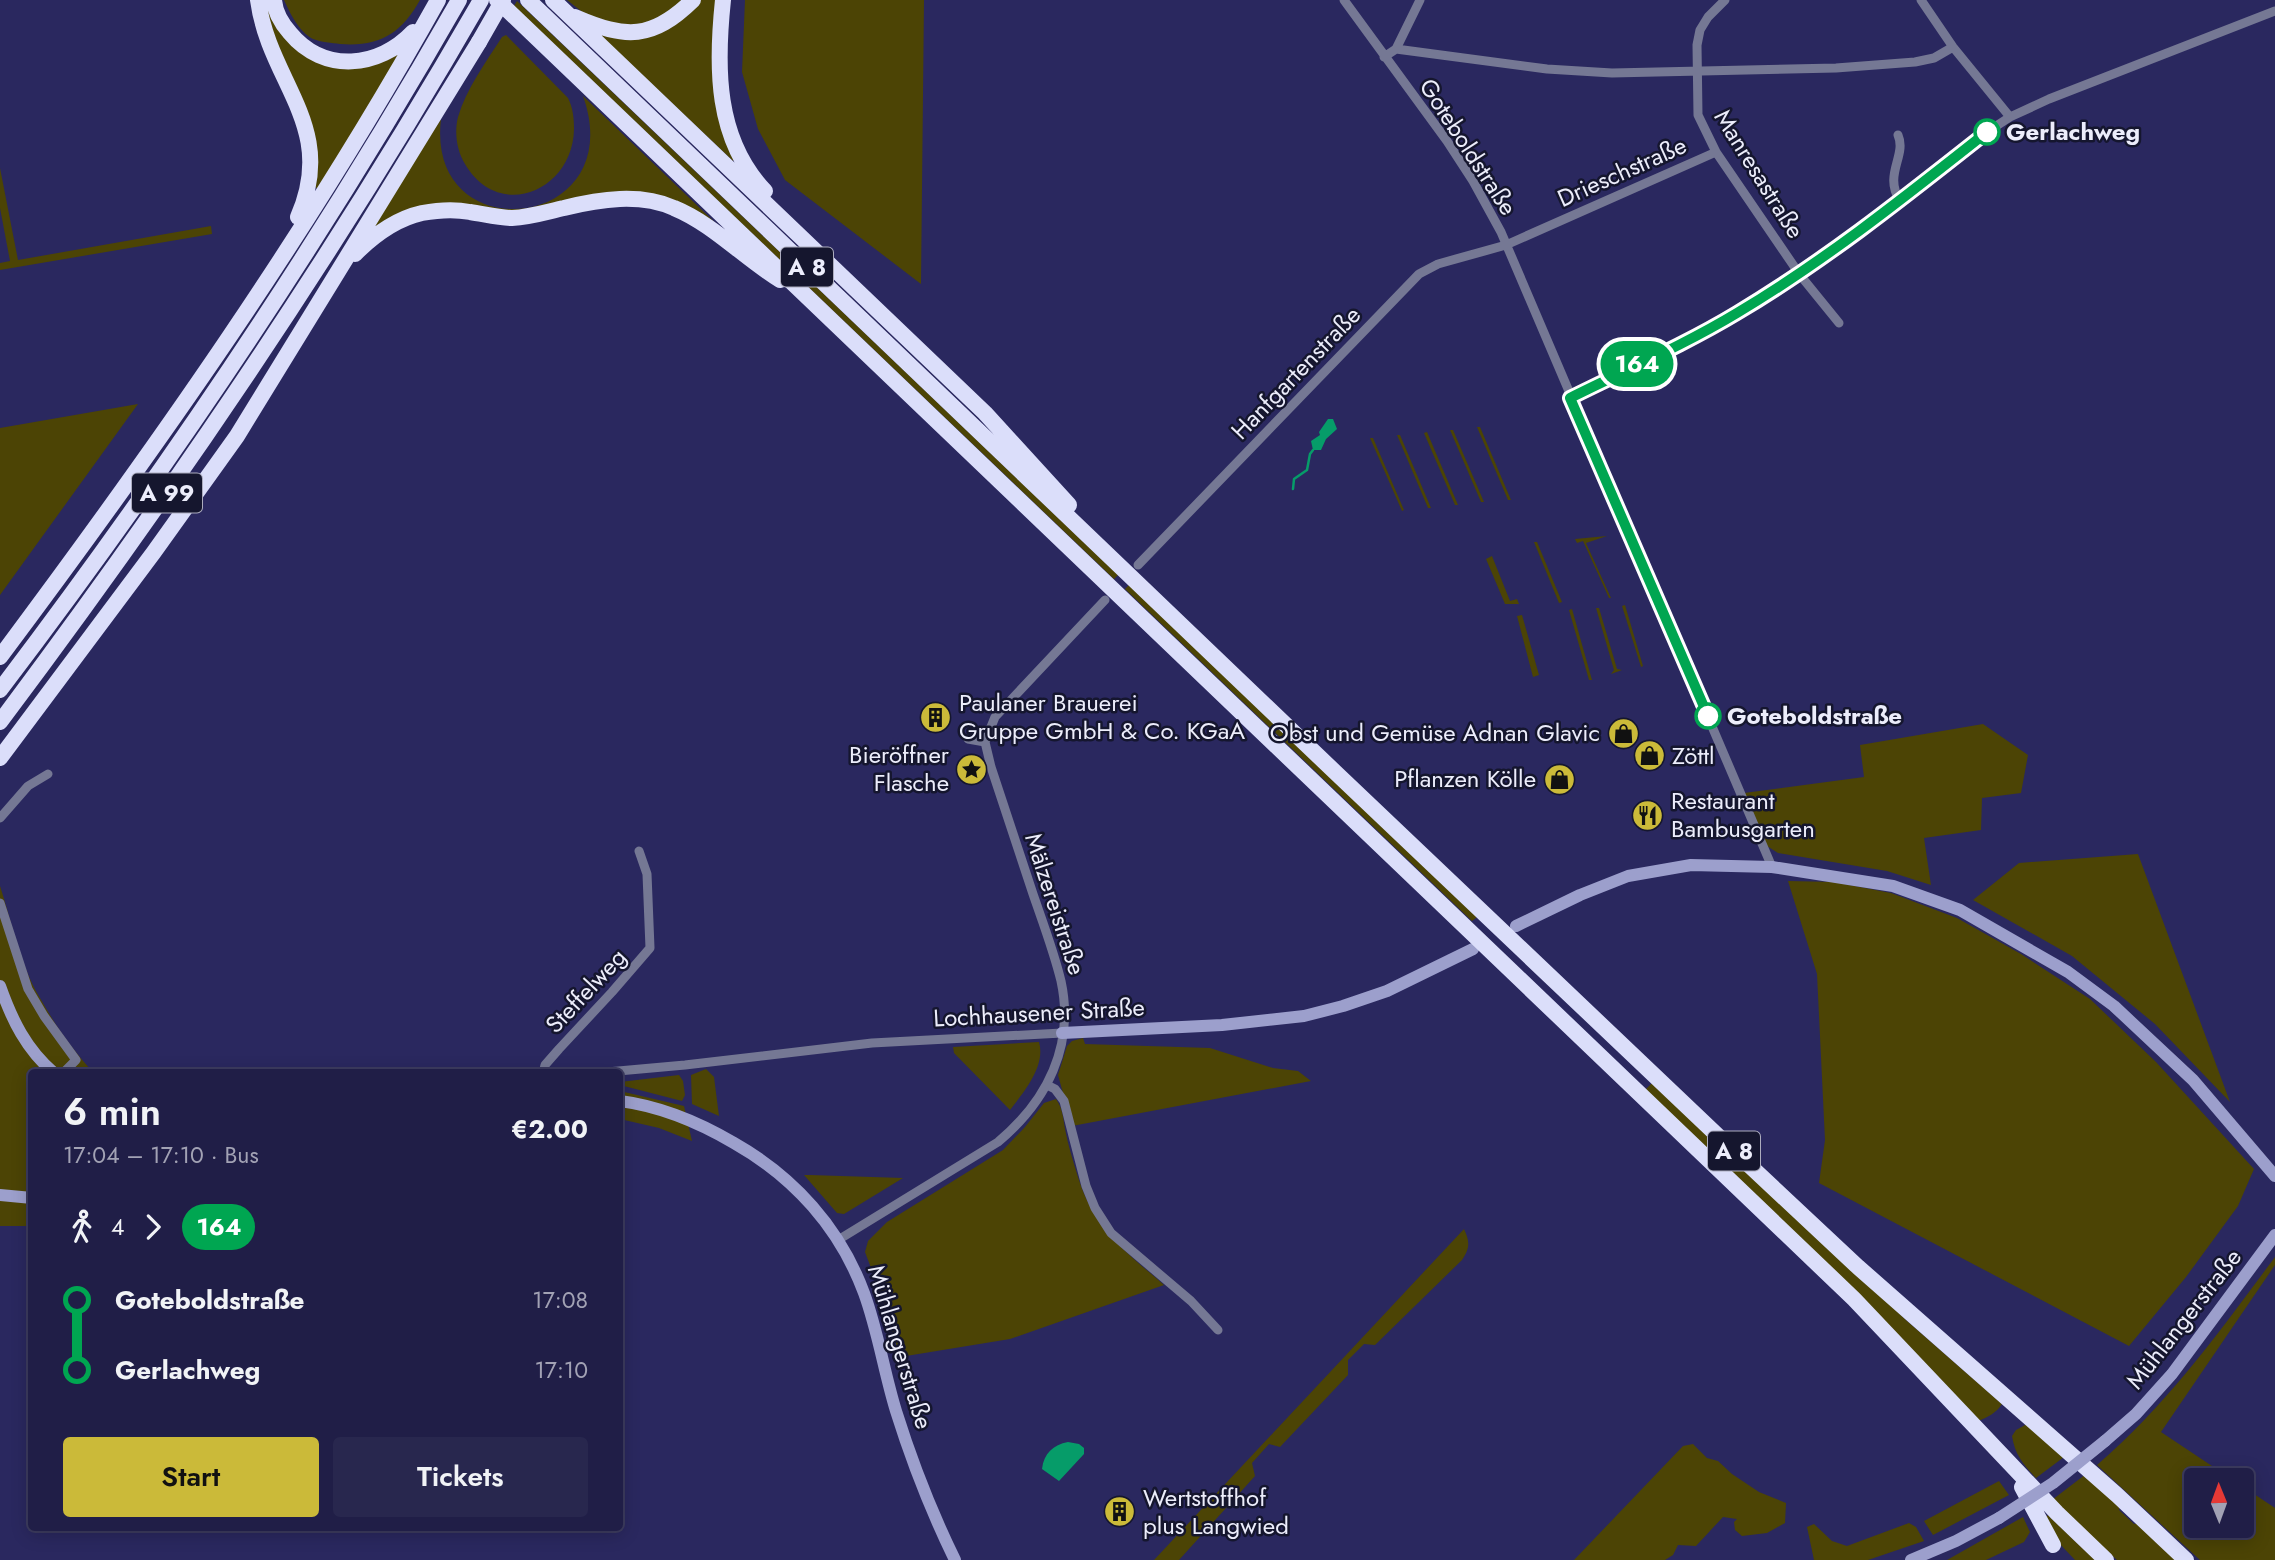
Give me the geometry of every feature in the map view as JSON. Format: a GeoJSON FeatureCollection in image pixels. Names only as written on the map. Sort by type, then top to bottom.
{"type":"FeatureCollection","features":[{"type":"Feature","properties":{"kind":"highway"},"geometry":{"type":"LineString","coordinates":[[258,0],[268,40],[300,111],[310,141],[311,172],[305,200],[293,229],[272,263],[270,275]]}},
{"type":"Feature","properties":{"kind":"highway"},"geometry":{"type":"LineString","coordinates":[[274,0],[283,24],[298,43],[313,54],[336,61],[362,61],[380,56],[402,43],[429,15]]}},
{"type":"Feature","properties":{"kind":"highway"},"geometry":{"type":"LineString","coordinates":[[0,657],[73,560],[270,275],[438,0]]}},
{"type":"Feature","properties":{"kind":"highway","name":"A 99"},"geometry":{"type":"LineString","coordinates":[[0,722],[105,581],[219,418],[351,218],[481,0]]}},
{"type":"Feature","properties":{"kind":"highway","name":"A 8"},"geometry":{"type":"LineString","coordinates":[[497,0],[1854,1299],[2010,1464],[2106,1560]]}},
{"type":"Feature","properties":{"kind":"highway"},"geometry":{"type":"LineString","coordinates":[[0,758],[237,436],[344,266],[356,241],[503,0]]}},
{"type":"Feature","properties":{"kind":"highway","name":"A 8"},"geometry":{"type":"LineString","coordinates":[[528,0],[1847,1258],[2186,1560]]}},
{"type":"Feature","properties":{"kind":"highway"},"geometry":{"type":"LineString","coordinates":[[553,0],[985,413],[1079,516],[1086,533]]}},
{"type":"Feature","properties":{"kind":"highway"},"geometry":{"type":"LineString","coordinates":[[566,13],[609,30],[627,33],[647,31],[674,19],[693,0]]}},
{"type":"Feature","properties":{"kind":"highway"},"geometry":{"type":"LineString","coordinates":[[723,0],[719,86],[728,127],[741,160],[758,184],[779,206],[781,219]]}},
{"type":"Feature","properties":{"kind":"highway","name":"A 99"},"geometry":{"type":"LineString","coordinates":[[0,690],[89,572],[222,380],[338,202],[455,6]]}},
{"type":"Feature","properties":{"kind":"highway"},"geometry":{"type":"LineString","coordinates":[[344,266],[390,224],[422,214],[450,210],[511,218],[536,216],[593,202],[645,200],[674,208],[699,221],[759,267],[810,300]]}},
{"type":"Feature","properties":{"kind":"highway"},"geometry":{"type":"LineString","coordinates":[[2010,1464],[2053,1545]]}},
{"type":"Feature","properties":{"kind":"street","name":"Goteboldstraße"},"geometry":{"type":"LineString","coordinates":[[1344,0],[1447,141],[1473,181],[1506,245],[1772,867]]}},
{"type":"Feature","properties":{"kind":"street"},"geometry":{"type":"LineString","coordinates":[[1384,57],[1396,49],[1420,0]]}},
{"type":"Feature","properties":{"kind":"street","name":"Manresastraße"},"geometry":{"type":"LineString","coordinates":[[1725,0],[1717,6],[1700,30],[1697,45],[1698,116],[1716,152],[1800,275],[1839,323]]}},
{"type":"Feature","properties":{"kind":"street"},"geometry":{"type":"LineString","coordinates":[[1921,0],[1953,47],[2010,117]]}},
{"type":"Feature","properties":{"kind":"street"},"geometry":{"type":"LineString","coordinates":[[1570,398],[1734,315],[1800,275],[2010,117],[2084,85],[2275,11]]}},
{"type":"Feature","properties":{"kind":"street"},"geometry":{"type":"LineString","coordinates":[[1396,49],[1582,72],[1836,68],[1915,62],[1934,58],[1953,47]]}},
{"type":"Feature","properties":{"kind":"street"},"geometry":{"type":"LineString","coordinates":[[1898,135],[1900,141],[1892,179],[1894,192],[1900,201]]}},
{"type":"Feature","properties":{"kind":"street","name":"Drieschstraße"},"geometry":{"type":"LineString","coordinates":[[1506,245],[1716,152]]}},
{"type":"Feature","properties":{"kind":"street","name":"Hanfgartenstraße"},"geometry":{"type":"LineString","coordinates":[[1138,565],[1419,274],[1438,264],[1506,245]]}},
{"type":"Feature","properties":{"kind":"street"},"geometry":{"type":"LineString","coordinates":[[968,739],[985,742],[988,730],[1003,706],[1105,600]]}},
{"type":"Feature","properties":{"kind":"street","name":"Mälzereistraße"},"geometry":{"type":"LineString","coordinates":[[838,1240],[998,1142],[1020,1123],[1047,1085],[1055,1066],[1062,1033],[1064,1003],[1060,980],[985,742]]}},
{"type":"Feature","properties":{"kind":"street"},"geometry":{"type":"LineString","coordinates":[[0,818],[28,786],[48,774]]}},
{"type":"Feature","properties":{"kind":"street","name":"Steffelweg"},"geometry":{"type":"LineString","coordinates":[[544,1069],[650,948],[647,874],[639,851]]}},
{"type":"Feature","properties":{"kind":"street"},"geometry":{"type":"LineString","coordinates":[[1516,926],[1604,885],[1652,870],[1692,864],[1772,867],[1894,886],[1960,910],[2068,972],[2114,1006],[2193,1080],[2275,1176]]}},
{"type":"Feature","properties":{"kind":"street"},"geometry":{"type":"LineString","coordinates":[[0,903],[28,989],[76,1060],[67,1069]]}},
{"type":"Feature","properties":{"kind":"street","name":"Lochhausener Straße"},"geometry":{"type":"LineString","coordinates":[[623,1071],[872,1043],[1222,1025],[1304,1016],[1343,1006],[1387,990],[1473,949]]}},
{"type":"Feature","properties":{"kind":"street"},"geometry":{"type":"LineString","coordinates":[[0,986],[15,1026],[27,1046],[50,1069]]}},
{"type":"Feature","properties":{"kind":"street"},"geometry":{"type":"LineString","coordinates":[[1047,1085],[1055,1089],[1063,1101],[1081,1171],[1102,1221],[1111,1233],[1191,1301],[1218,1331]]}},
{"type":"Feature","properties":{"kind":"street","name":"Mühlangerstraße"},"geometry":{"type":"LineString","coordinates":[[623,1102],[669,1113],[751,1152],[775,1169],[803,1196],[838,1240],[851,1262],[864,1295],[896,1411],[933,1512],[955,1560]]}},
{"type":"Feature","properties":{"kind":"street"},"geometry":{"type":"LineString","coordinates":[[0,1195],[28,1198]]}},
{"type":"Feature","properties":{"kind":"street","name":"Mühlangerstraße"},"geometry":{"type":"LineString","coordinates":[[1911,1560],[1956,1541],[1999,1518],[2053,1483],[2136,1414],[2172,1374],[2275,1235]]}},
{"type":"Feature","properties":{"kind":"shaded area"},"geometry":{"type":"Polygon","coordinates":[[[264,0],[267,0],[314,58],[401,52],[318,189],[315,187],[317,168],[312,134],[277,47],[264,0]]]}},
{"type":"Feature","properties":{"kind":"shaded area"},"geometry":{"type":"Polygon","coordinates":[[[284,0],[420,0],[405,22],[388,36],[366,43],[340,44],[323,42],[308,36],[296,22],[284,0]]]}},
{"type":"Feature","properties":{"kind":"shaded area"},"geometry":{"type":"Polygon","coordinates":[[[567,0],[686,0],[666,19],[625,28],[590,18],[567,0]]]}},
{"type":"Feature","properties":{"kind":"shaded area"},"geometry":{"type":"Polygon","coordinates":[[[700,0],[717,0],[736,157],[733,161],[599,34],[672,26],[687,16],[700,0]]]}},
{"type":"Feature","properties":{"kind":"shaded area"},"geometry":{"type":"Polygon","coordinates":[[[745,0],[924,0],[921,284],[785,180],[758,129],[742,72],[745,0]]]}},
{"type":"Feature","properties":{"kind":"shaded area"},"geometry":{"type":"Polygon","coordinates":[[[517,1],[1118,575],[1114,579],[514,6],[517,1]]]}},
{"type":"Feature","properties":{"kind":"shaded area"},"geometry":{"type":"Polygon","coordinates":[[[506,35],[568,98],[574,121],[570,151],[561,169],[548,183],[532,192],[514,195],[496,192],[479,182],[462,159],[456,135],[458,117],[466,96],[502,37],[506,35]]]}},
{"type":"Feature","properties":{"kind":"shaded area"},"geometry":{"type":"Polygon","coordinates":[[[583,96],[729,236],[657,199],[509,211],[462,205],[365,236],[441,119],[444,162],[463,191],[492,206],[524,208],[555,198],[579,175],[590,141],[583,96]]]}},
{"type":"Feature","properties":{"kind":"shaded area"},"geometry":{"type":"Polygon","coordinates":[[[0,168],[18,260],[211,226],[212,234],[0,270],[0,263],[10,261],[0,208],[0,168]]]}},
{"type":"Feature","properties":{"kind":"shaded area"},"geometry":{"type":"Polygon","coordinates":[[[138,404],[0,595],[0,428],[138,404]]]}},
{"type":"Feature","properties":{"kind":"shaded area"},"geometry":{"type":"Polygon","coordinates":[[[1328,419],[1333,419],[1337,429],[1326,439],[1321,450],[1313,450],[1311,441],[1320,435],[1319,432],[1328,419]]]}},
{"type":"Feature","properties":{"kind":"shaded area"},"geometry":{"type":"Polygon","coordinates":[[[1477,427],[1480,427],[1511,500],[1508,500],[1477,427]]]}},
{"type":"Feature","properties":{"kind":"shaded area"},"geometry":{"type":"Polygon","coordinates":[[[1450,430],[1453,430],[1484,502],[1481,502],[1450,430]]]}},
{"type":"Feature","properties":{"kind":"shaded area"},"geometry":{"type":"Polygon","coordinates":[[[1427,432],[1458,505],[1455,505],[1424,433],[1427,432]]]}},
{"type":"Feature","properties":{"kind":"shaded area"},"geometry":{"type":"Polygon","coordinates":[[[1397,435],[1400,435],[1431,508],[1428,508],[1397,435]]]}},
{"type":"Feature","properties":{"kind":"shaded area"},"geometry":{"type":"Polygon","coordinates":[[[1370,438],[1373,438],[1404,510],[1402,511],[1370,438]]]}},
{"type":"Feature","properties":{"kind":"shaded area"},"geometry":{"type":"Polygon","coordinates":[[[1607,536],[1586,543],[1611,598],[1583,541],[1577,543],[1575,539],[1607,536]]]}},
{"type":"Feature","properties":{"kind":"shaded area"},"geometry":{"type":"Polygon","coordinates":[[[1534,542],[1537,542],[1562,602],[1559,603],[1534,542]]]}},
{"type":"Feature","properties":{"kind":"shaded area"},"geometry":{"type":"Polygon","coordinates":[[[1492,556],[1510,601],[1517,599],[1519,604],[1505,604],[1486,559],[1492,556]]]}},
{"type":"Feature","properties":{"kind":"shaded area"},"geometry":{"type":"Polygon","coordinates":[[[1129,585],[1477,917],[1472,921],[1125,589],[1129,585]]]}},
{"type":"Feature","properties":{"kind":"shaded area"},"geometry":{"type":"Polygon","coordinates":[[[1625,605],[1643,666],[1641,667],[1622,606],[1625,605]]]}},
{"type":"Feature","properties":{"kind":"shaded area"},"geometry":{"type":"Polygon","coordinates":[[[1596,608],[1599,608],[1617,669],[1622,670],[1611,674],[1614,670],[1596,608]]]}},
{"type":"Feature","properties":{"kind":"shaded area"},"geometry":{"type":"Polygon","coordinates":[[[1572,609],[1592,680],[1589,680],[1569,610],[1572,609]]]}},
{"type":"Feature","properties":{"kind":"shaded area"},"geometry":{"type":"Polygon","coordinates":[[[1522,615],[1539,675],[1533,677],[1517,616],[1522,615]]]}},
{"type":"Feature","properties":{"kind":"shaded area"},"geometry":{"type":"Polygon","coordinates":[[[1983,724],[2028,755],[2021,793],[1982,798],[1981,830],[1924,838],[1931,885],[1887,871],[1778,853],[1767,846],[1744,793],[1864,777],[1860,745],[1983,724]]]}},
{"type":"Feature","properties":{"kind":"shaded area"},"geometry":{"type":"Polygon","coordinates":[[[2138,854],[2230,1102],[2155,1024],[2072,956],[1973,900],[2019,863],[2138,854]]]}},
{"type":"Feature","properties":{"kind":"shaded area"},"geometry":{"type":"Polygon","coordinates":[[[1788,881],[1834,882],[1891,893],[1957,918],[2021,954],[2090,999],[2156,1062],[2254,1169],[2238,1206],[2186,1277],[2129,1346],[1819,1183],[1825,1140],[1817,974],[1788,881]]]}},
{"type":"Feature","properties":{"kind":"shaded area"},"geometry":{"type":"Polygon","coordinates":[[[0,886],[33,985],[52,1018],[90,1069],[28,1069],[28,1226],[0,1226],[0,886]]]}},
{"type":"Feature","properties":{"kind":"shaded area"},"geometry":{"type":"Polygon","coordinates":[[[1083,1038],[1085,1044],[1210,1048],[1273,1068],[1298,1071],[1311,1081],[1072,1126],[1058,1075],[1067,1046],[1072,1041],[1083,1038]]]}},
{"type":"Feature","properties":{"kind":"shaded area"},"geometry":{"type":"Polygon","coordinates":[[[1039,1042],[1037,1069],[1010,1110],[954,1053],[953,1047],[1039,1042]]]}},
{"type":"Feature","properties":{"kind":"shaded area"},"geometry":{"type":"Polygon","coordinates":[[[706,1069],[714,1077],[719,1116],[692,1104],[691,1075],[706,1069]]]}},
{"type":"Feature","properties":{"kind":"shaded area"},"geometry":{"type":"Polygon","coordinates":[[[679,1075],[683,1081],[685,1095],[682,1101],[623,1086],[623,1082],[679,1075]]]}},
{"type":"Feature","properties":{"kind":"shaded area"},"geometry":{"type":"Polygon","coordinates":[[[1654,1081],[1907,1321],[2002,1404],[1997,1410],[1978,1421],[1645,1090],[1654,1081]]]}},
{"type":"Feature","properties":{"kind":"shaded area"},"geometry":{"type":"Polygon","coordinates":[[[623,1092],[684,1106],[692,1141],[659,1128],[623,1120],[623,1092]]]}},
{"type":"Feature","properties":{"kind":"shaded area"},"geometry":{"type":"Polygon","coordinates":[[[1056,1099],[1078,1177],[1093,1211],[1112,1238],[1164,1285],[1010,1339],[900,1357],[865,1252],[868,1241],[887,1222],[1003,1150],[1044,1103],[1056,1099]]]}},
{"type":"Feature","properties":{"kind":"shaded area"},"geometry":{"type":"Polygon","coordinates":[[[804,1175],[903,1178],[844,1214],[837,1213],[804,1175]]]}},
{"type":"Feature","properties":{"kind":"shaded area"},"geometry":{"type":"Polygon","coordinates":[[[1464,1229],[1468,1245],[1462,1260],[1375,1345],[1364,1344],[1348,1360],[1348,1375],[1280,1447],[1269,1444],[1252,1463],[1255,1476],[1179,1560],[1154,1560],[1464,1229]]]}},
{"type":"Feature","properties":{"kind":"shaded area"},"geometry":{"type":"Polygon","coordinates":[[[2275,1257],[2275,1265],[2161,1432],[2215,1468],[2184,1468],[2184,1538],[2254,1538],[2254,1494],[2275,1508],[2275,1560],[2200,1560],[2097,1465],[2147,1418],[2213,1340],[2275,1257]]]}},
{"type":"Feature","properties":{"kind":"shaded area"},"geometry":{"type":"Polygon","coordinates":[[[2027,1424],[2064,1457],[2036,1478],[2020,1459],[2012,1436],[2016,1430],[2027,1424]]]}},
{"type":"Feature","properties":{"kind":"shaded area"},"geometry":{"type":"Polygon","coordinates":[[[1068,1442],[1079,1444],[1084,1448],[1084,1454],[1059,1481],[1042,1469],[1043,1463],[1050,1451],[1068,1442]]]}},
{"type":"Feature","properties":{"kind":"shaded area"},"geometry":{"type":"Polygon","coordinates":[[[1693,1444],[1707,1458],[1718,1461],[1759,1492],[1786,1503],[1785,1523],[1767,1533],[1742,1536],[1735,1530],[1734,1522],[1737,1519],[1723,1517],[1696,1546],[1678,1545],[1673,1555],[1665,1560],[1574,1560],[1683,1446],[1693,1444]]]}},
{"type":"Feature","properties":{"kind":"shaded area"},"geometry":{"type":"Polygon","coordinates":[[[2086,1474],[2120,1505],[2119,1510],[2134,1524],[2138,1523],[2178,1560],[2117,1560],[2052,1500],[2086,1474]]]}},
{"type":"Feature","properties":{"kind":"shaded area"},"geometry":{"type":"Polygon","coordinates":[[[1999,1481],[2009,1495],[1933,1535],[1924,1521],[1999,1481]]]}},
{"type":"Feature","properties":{"kind":"shaded area"},"geometry":{"type":"Polygon","coordinates":[[[2048,1515],[2095,1560],[2075,1560],[2058,1542],[2045,1518],[2048,1515]]]}},
{"type":"Feature","properties":{"kind":"shaded area"},"geometry":{"type":"Polygon","coordinates":[[[2023,1517],[2030,1532],[2024,1542],[1986,1560],[1947,1560],[2023,1517]]]}},
{"type":"Feature","properties":{"kind":"shaded area"},"geometry":{"type":"Polygon","coordinates":[[[1909,1523],[1916,1527],[1924,1541],[1868,1560],[1814,1560],[1807,1527],[1814,1524],[1832,1541],[1847,1546],[1909,1523]]]}},
{"type":"Feature","properties":{"kind":"waterway"},"geometry":{"type":"LineString","coordinates":[[1293,489],[1294,479],[1307,470],[1313,450]]}},
{"type":"Feature","properties":{"kind":"bus line","name":"164"},"geometry":{"type":"LineString","coordinates":[[1708,716],[1570,398],[1734,315],[1800,275],[1987,132]]}},
{"type":"Feature","properties":{"kind":"place","name":"Gerlachweg"},"geometry":{"type":"Point","coordinates":[1987,132]}},
{"type":"Feature","properties":{"kind":"place","name":"Goteboldstraße"},"geometry":{"type":"Point","coordinates":[1708,716]}},
{"type":"Feature","properties":{"kind":"place","name":"Paulaner Brauerei Gruppe GmbH & Co. KGaA"},"geometry":{"type":"Point","coordinates":[936,717]}},
{"type":"Feature","properties":{"kind":"place","name":"Obst und Gemüse Adnan Glavic"},"geometry":{"type":"Point","coordinates":[1623,733]}},
{"type":"Feature","properties":{"kind":"place","name":"Zöttl"},"geometry":{"type":"Point","coordinates":[1649,756]}},
{"type":"Feature","properties":{"kind":"place","name":"Bieröffner Flasche"},"geometry":{"type":"Point","coordinates":[972,769]}},
{"type":"Feature","properties":{"kind":"place","name":"Pflanzen Kölle"},"geometry":{"type":"Point","coordinates":[1559,779]}},
{"type":"Feature","properties":{"kind":"place","name":"Restaurant Bambusgarten"},"geometry":{"type":"Point","coordinates":[1648,815]}},
{"type":"Feature","properties":{"kind":"place","name":"Wertstoffhof plus Langwied"},"geometry":{"type":"Point","coordinates":[1120,1512]}}]}
